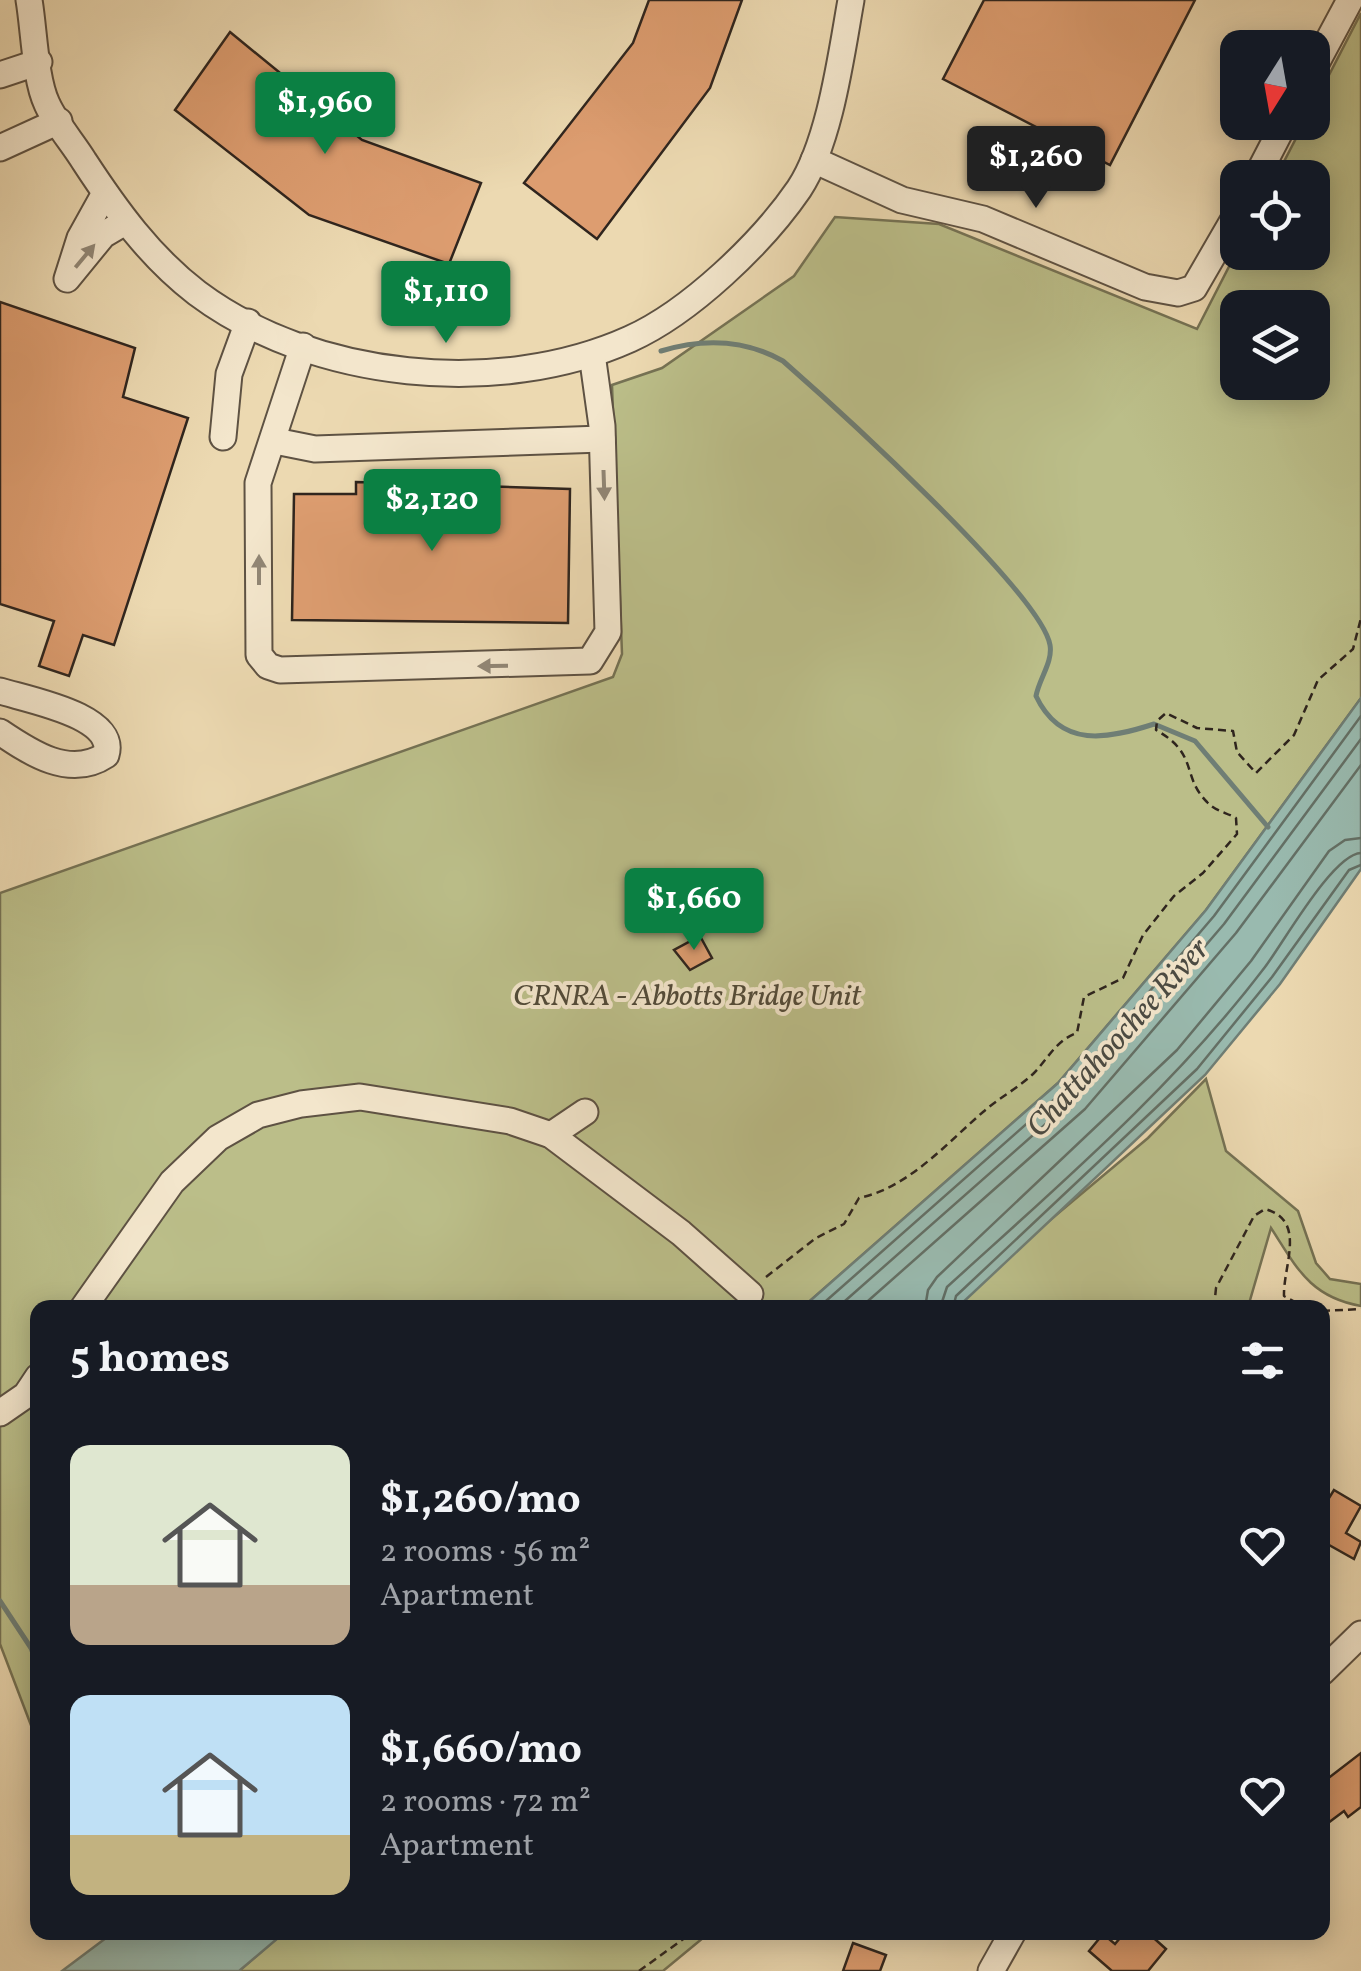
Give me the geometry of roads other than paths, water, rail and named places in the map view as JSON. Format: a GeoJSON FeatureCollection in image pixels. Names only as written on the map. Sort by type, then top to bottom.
{"type":"FeatureCollection","features":[{"type":"Feature","properties":{"kind":"street"},"geometry":{"type":"LineString","coordinates":[[29,0],[46,104],[125,222],[167,268],[200,295],[303,346],[391,370],[444,374],[534,367],[592,354],[634,338],[696,298],[798,190],[814,160],[851,0]]}},
{"type":"Feature","properties":{"kind":"street"},"geometry":{"type":"LineString","coordinates":[[1330,37],[1350,0]]}},
{"type":"Feature","properties":{"kind":"street"},"geometry":{"type":"LineString","coordinates":[[0,74],[40,62]]}},
{"type":"Feature","properties":{"kind":"street"},"geometry":{"type":"LineString","coordinates":[[0,148],[58,121]]}},
{"type":"Feature","properties":{"kind":"street"},"geometry":{"type":"LineString","coordinates":[[814,160],[902,200],[983,218],[1145,287],[1178,293],[1194,288],[1220,243]]}},
{"type":"Feature","properties":{"kind":"street"},"geometry":{"type":"LineString","coordinates":[[105,194],[80,238],[67,278],[103,235],[125,222]]}},
{"type":"Feature","properties":{"kind":"street"},"geometry":{"type":"LineString","coordinates":[[222,437],[229,374],[248,322]]}},
{"type":"Feature","properties":{"kind":"street"},"geometry":{"type":"LineString","coordinates":[[303,346],[258,483],[260,655],[268,666],[280,670],[590,661],[608,632],[602,439],[592,354]]}},
{"type":"Feature","properties":{"kind":"street"},"geometry":{"type":"LineString","coordinates":[[204,377],[227,395]]}},
{"type":"Feature","properties":{"kind":"street"},"geometry":{"type":"LineString","coordinates":[[274,441],[315,449],[602,439]]}},
{"type":"Feature","properties":{"kind":"street"},"geometry":{"type":"LineString","coordinates":[[0,691],[82,717],[107,735],[110,744],[106,755],[80,766],[51,762],[0,732]]}},
{"type":"Feature","properties":{"kind":"street"},"geometry":{"type":"LineString","coordinates":[[89,1300],[172,1182],[218,1138],[258,1115],[302,1104],[360,1097],[510,1122],[551,1135],[681,1232],[741,1287]]}},
{"type":"Feature","properties":{"kind":"street"},"geometry":{"type":"LineString","coordinates":[[551,1135],[585,1112]]}},
{"type":"Feature","properties":{"kind":"street"},"geometry":{"type":"LineString","coordinates":[[0,1413],[30,1389]]}},
{"type":"Feature","properties":{"kind":"street"},"geometry":{"type":"LineString","coordinates":[[1330,1664],[1361,1634]]}},
{"type":"Feature","properties":{"kind":"street"},"geometry":{"type":"LineString","coordinates":[[992,1971],[1008,1940]]}},
{"type":"Feature","properties":{"kind":"water","name":"Chattahoochee River"},"geometry":{"type":"Polygon","coordinates":[[[1361,698],[1361,869],[1280,984],[1205,1075],[965,1300],[811,1300],[1058,1083],[1206,910],[1361,698]]]}},
{"type":"Feature","properties":{"kind":"water"},"geometry":{"type":"Polygon","coordinates":[[[103,1940],[276,1940],[239,1971],[62,1971],[103,1940]]]}},
{"type":"Feature","properties":{"kind":"waterway"},"geometry":{"type":"LineString","coordinates":[[661,351],[724,343],[754,348],[783,361],[932,500],[1038,620],[1050,645],[1048,664],[1036,696],[1046,713],[1059,725],[1087,736],[1154,724],[1195,741],[1268,827]]}},
{"type":"Feature","properties":{"kind":"waterway"},"geometry":{"type":"LineString","coordinates":[[0,1601],[30,1646]]}},
{"type":"Feature","properties":{"kind":"park label","name":"CRNRA - Abbotts Bridge Unit"},"geometry":{"type":"Point","coordinates":[687,997]}}]}
